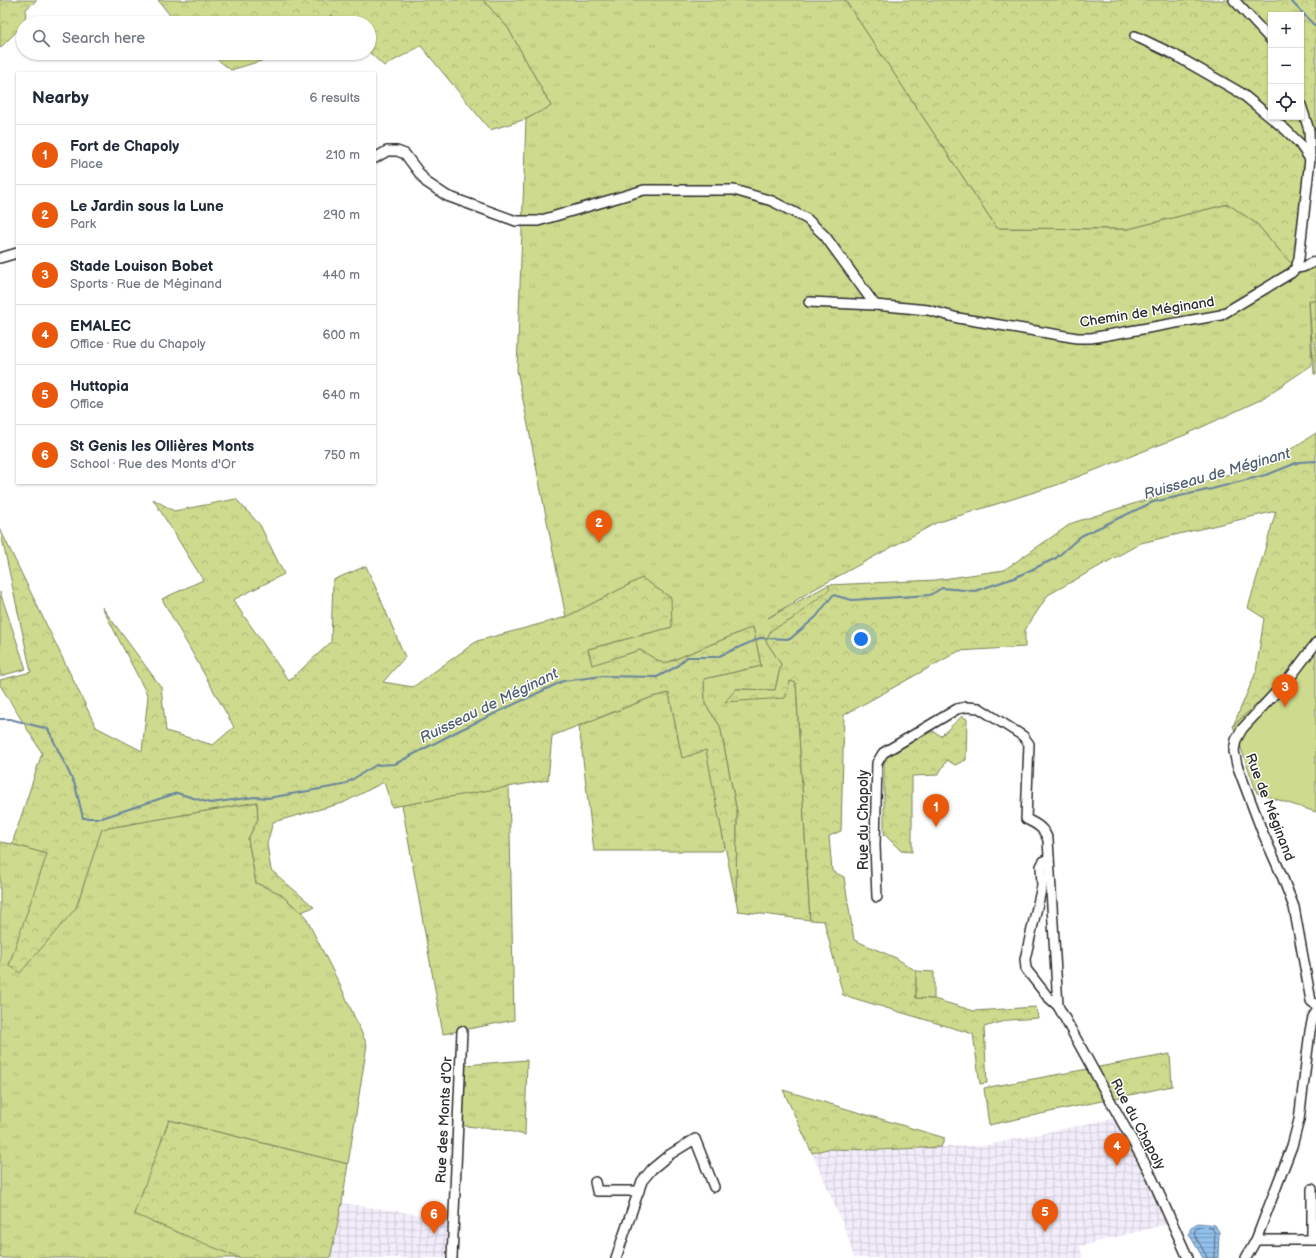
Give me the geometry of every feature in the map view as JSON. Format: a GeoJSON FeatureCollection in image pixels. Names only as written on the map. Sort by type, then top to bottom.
{"type":"FeatureCollection","features":[{"type":"Feature","properties":{"kind":"street"},"geometry":{"type":"LineString","coordinates":[[1234,0],[1268,37]]}},
{"type":"Feature","properties":{"kind":"street"},"geometry":{"type":"LineString","coordinates":[[1135,36],[1173,54],[1241,93],[1286,130],[1299,143],[1310,159]]}},
{"type":"Feature","properties":{"kind":"street"},"geometry":{"type":"LineString","coordinates":[[1296,268],[1299,258],[1310,159],[1309,130],[1304,114]]}},
{"type":"Feature","properties":{"kind":"street"},"geometry":{"type":"LineString","coordinates":[[376,157],[387,151],[397,151],[405,154],[426,182],[447,196],[516,221],[538,221],[644,190],[734,190],[772,201],[807,219],[825,236],[875,305]]}},
{"type":"Feature","properties":{"kind":"street"},"geometry":{"type":"LineString","coordinates":[[0,258],[16,254]]}},
{"type":"Feature","properties":{"kind":"street","name":"Chemin de Méginand"},"geometry":{"type":"LineString","coordinates":[[809,302],[875,305],[928,310],[958,318],[1044,333],[1077,338],[1091,338],[1221,315],[1291,273],[1296,268],[1303,267],[1316,261]]}},
{"type":"Feature","properties":{"kind":"street","name":"Rue de Méginand"},"geometry":{"type":"LineString","coordinates":[[1316,643],[1292,675],[1242,729],[1236,740],[1234,751],[1262,831],[1294,907],[1311,1001],[1316,1005]]}},
{"type":"Feature","properties":{"kind":"street","name":"Rue du Chapoly"},"geometry":{"type":"LineString","coordinates":[[876,897],[875,845],[877,764],[883,753],[957,709],[966,707],[979,708],[1023,736],[1029,744],[1026,819],[1040,826],[1048,840],[1058,1006]]}},
{"type":"Feature","properties":{"kind":"street","name":"Rue du Chapoly"},"geometry":{"type":"LineString","coordinates":[[1049,858],[1044,861],[1041,866],[1042,886],[1025,959],[1026,969],[1058,1006],[1148,1169],[1188,1258]]}},
{"type":"Feature","properties":{"kind":"street"},"geometry":{"type":"LineString","coordinates":[[1246,1258],[1256,1240],[1292,1146],[1299,1120],[1310,1031],[1313,1017],[1316,1012]]}},
{"type":"Feature","properties":{"kind":"street","name":"Rue des Monts d'Or"},"geometry":{"type":"LineString","coordinates":[[452,1258],[462,1031]]}},
{"type":"Feature","properties":{"kind":"street"},"geometry":{"type":"LineString","coordinates":[[616,1258],[642,1181],[652,1169],[669,1155],[695,1139],[714,1187]]}},
{"type":"Feature","properties":{"kind":"street"},"geometry":{"type":"LineString","coordinates":[[595,1182],[597,1191],[639,1191]]}},
{"type":"Feature","properties":{"kind":"street"},"geometry":{"type":"LineString","coordinates":[[1256,1240],[1314,1240],[1312,1189]]}},
{"type":"Feature","properties":{"kind":"shaded area"},"geometry":{"type":"Polygon","coordinates":[[[1119,1117],[1172,1223],[1080,1246],[1083,1258],[854,1258],[846,1231],[812,1153],[827,1149],[879,1150],[988,1145],[1119,1117]]]}},
{"type":"Feature","properties":{"kind":"shaded area"},"geometry":{"type":"Polygon","coordinates":[[[342,1203],[454,1220],[454,1258],[330,1258],[342,1203]]]}},
{"type":"Feature","properties":{"kind":"green space"},"geometry":{"type":"Polygon","coordinates":[[[0,0],[37,0],[26,9],[26,16],[16,16],[16,32],[0,48],[0,0]]]}},
{"type":"Feature","properties":{"kind":"green space"},"geometry":{"type":"Polygon","coordinates":[[[158,0],[483,0],[508,28],[551,106],[526,119],[490,130],[421,46],[384,66],[376,59],[376,16],[171,16],[158,0]]]}},
{"type":"Feature","properties":{"kind":"green space"},"geometry":{"type":"Polygon","coordinates":[[[483,0],[845,0],[997,228],[1128,229],[1228,204],[1257,224],[1296,268],[1316,261],[1316,301],[1309,301],[1312,365],[1260,400],[1185,435],[1057,485],[936,523],[811,591],[768,618],[828,585],[831,589],[791,620],[771,631],[766,641],[781,664],[775,690],[736,689],[784,698],[790,681],[796,683],[810,920],[738,911],[736,900],[737,812],[720,726],[705,704],[704,679],[761,666],[753,627],[664,664],[640,650],[592,666],[588,649],[672,627],[642,578],[566,617],[517,370],[526,119],[551,106],[508,28],[483,0]]]}},
{"type":"Feature","properties":{"kind":"green space"},"geometry":{"type":"Polygon","coordinates":[[[845,0],[1316,0],[1316,131],[1309,130],[1296,268],[1257,224],[1228,204],[1128,229],[997,228],[845,0]]]}},
{"type":"Feature","properties":{"kind":"green space"},"geometry":{"type":"Polygon","coordinates":[[[218,60],[262,60],[261,61],[231,70],[218,60]]]}},
{"type":"Feature","properties":{"kind":"green space"},"geometry":{"type":"Polygon","coordinates":[[[1309,300],[1316,301],[1316,374],[1314,374],[1309,300]]]}},
{"type":"Feature","properties":{"kind":"green space"},"geometry":{"type":"Polygon","coordinates":[[[1316,433],[1316,635],[1275,687],[1233,726],[1256,672],[1264,618],[1248,608],[1276,511],[1141,543],[1048,595],[1025,630],[1025,647],[959,651],[844,715],[841,831],[829,836],[832,871],[844,877],[854,940],[896,958],[916,971],[916,998],[934,999],[974,1011],[1036,1007],[1038,1018],[1009,1020],[984,1027],[987,1083],[980,1084],[973,1034],[843,995],[824,921],[810,920],[796,683],[790,681],[785,698],[725,702],[736,689],[775,690],[781,664],[766,641],[771,630],[791,620],[830,589],[828,585],[936,580],[1004,570],[1072,523],[1274,460],[1316,433]]]}},
{"type":"Feature","properties":{"kind":"green space"},"geometry":{"type":"Polygon","coordinates":[[[153,499],[174,511],[236,499],[260,525],[284,574],[233,600],[289,681],[331,642],[333,580],[366,566],[405,657],[383,682],[413,687],[477,641],[566,617],[642,578],[671,598],[672,627],[588,649],[592,665],[640,650],[664,664],[753,627],[761,666],[704,679],[705,704],[720,726],[737,812],[736,900],[706,750],[682,758],[669,693],[652,697],[552,736],[548,780],[392,807],[384,782],[343,803],[273,822],[267,844],[271,870],[314,907],[301,912],[279,893],[256,883],[248,839],[258,819],[257,802],[102,829],[76,908],[20,973],[9,965],[47,854],[12,844],[42,753],[0,685],[0,680],[31,672],[0,529],[96,727],[142,751],[148,696],[102,607],[161,687],[166,731],[213,745],[234,727],[162,599],[203,580],[153,499]]]}},
{"type":"Feature","properties":{"kind":"green space"},"geometry":{"type":"Polygon","coordinates":[[[0,592],[26,669],[0,676],[0,592]]]}},
{"type":"Feature","properties":{"kind":"green space"},"geometry":{"type":"Polygon","coordinates":[[[1316,635],[1316,812],[1257,793],[1233,726],[1275,687],[1316,635]]]}},
{"type":"Feature","properties":{"kind":"green space"},"geometry":{"type":"Polygon","coordinates":[[[669,693],[682,757],[706,749],[725,847],[722,851],[594,851],[579,726],[652,697],[669,693]]]}},
{"type":"Feature","properties":{"kind":"green space"},"geometry":{"type":"Polygon","coordinates":[[[962,716],[967,719],[966,760],[955,765],[947,760],[938,775],[912,776],[912,852],[901,851],[884,834],[884,760],[888,754],[933,731],[941,736],[962,716]]]}},
{"type":"Feature","properties":{"kind":"green space"},"geometry":{"type":"Polygon","coordinates":[[[509,786],[514,1020],[443,1034],[402,805],[509,786]]]}},
{"type":"Feature","properties":{"kind":"green space"},"geometry":{"type":"Polygon","coordinates":[[[257,802],[258,819],[248,839],[256,883],[279,893],[301,912],[303,912],[342,989],[367,1045],[348,1164],[169,1120],[241,1258],[0,1258],[0,842],[48,854],[9,965],[76,908],[101,829],[257,802]]]}},
{"type":"Feature","properties":{"kind":"green space"},"geometry":{"type":"Polygon","coordinates":[[[916,971],[934,972],[934,999],[916,998],[916,971]]]}},
{"type":"Feature","properties":{"kind":"green space"},"geometry":{"type":"Polygon","coordinates":[[[1170,1054],[1172,1086],[989,1125],[984,1088],[1170,1054]]]}},
{"type":"Feature","properties":{"kind":"green space"},"geometry":{"type":"Polygon","coordinates":[[[527,1060],[525,1135],[501,1129],[464,1126],[458,1129],[461,1061],[465,1065],[527,1060]]]}},
{"type":"Feature","properties":{"kind":"green space"},"geometry":{"type":"Polygon","coordinates":[[[783,1090],[945,1138],[941,1147],[879,1150],[827,1149],[812,1153],[783,1090]]]}},
{"type":"Feature","properties":{"kind":"green space"},"geometry":{"type":"Polygon","coordinates":[[[169,1120],[348,1164],[342,1203],[330,1258],[239,1258],[134,1214],[169,1120]]]}},
{"type":"Feature","properties":{"kind":"water"},"geometry":{"type":"Polygon","coordinates":[[[1198,1223],[1215,1225],[1219,1232],[1218,1258],[1203,1258],[1189,1234],[1191,1227],[1198,1223]]]}},
{"type":"Feature","properties":{"kind":"waterway"},"geometry":{"type":"LineString","coordinates":[[1290,0],[1316,27]]}},
{"type":"Feature","properties":{"kind":"waterway","name":"Ruisseau de Méginant"},"geometry":{"type":"LineString","coordinates":[[0,719],[10,719],[48,729],[75,785],[83,818],[102,818],[177,793],[210,803],[255,797],[268,798],[343,785],[376,765],[395,764],[458,731],[563,681],[603,676],[657,677],[676,667],[687,657],[717,657],[760,638],[790,639],[816,617],[833,595],[852,600],[930,595],[942,588],[975,591],[1014,578],[1056,558],[1081,536],[1153,502],[1212,489],[1269,474],[1299,462],[1316,461]]}},
{"type":"Feature","properties":{"kind":"place","name":"Le Jardin sous la Lune"},"geometry":{"type":"Point","coordinates":[599,543]}},
{"type":"Feature","properties":{"kind":"place","name":"Stade Louison Bobet"},"geometry":{"type":"Point","coordinates":[1285,707]}},
{"type":"Feature","properties":{"kind":"place","name":"Fort de Chapoly"},"geometry":{"type":"Point","coordinates":[936,827]}},
{"type":"Feature","properties":{"kind":"place","name":"EMALEC"},"geometry":{"type":"Point","coordinates":[1117,1166]}},
{"type":"Feature","properties":{"kind":"place","name":"Huttopia"},"geometry":{"type":"Point","coordinates":[1045,1232]}},
{"type":"Feature","properties":{"kind":"place","name":"St Genis les Ollières Monts"},"geometry":{"type":"Point","coordinates":[434,1234]}}]}
